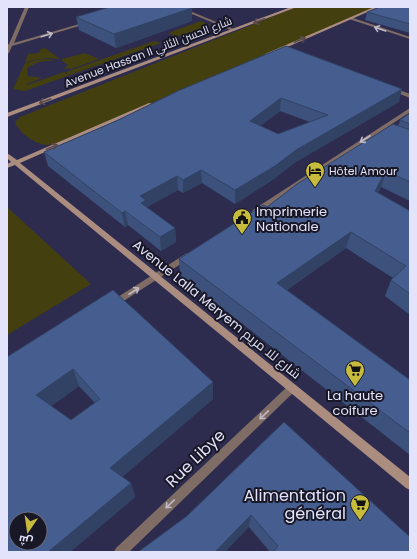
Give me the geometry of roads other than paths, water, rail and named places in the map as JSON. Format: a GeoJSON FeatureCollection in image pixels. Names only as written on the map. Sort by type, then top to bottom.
{"type":"FeatureCollection","features":[{"type":"Feature","properties":{"kind":"main road","name":"Avenue Hassan II شارع الحسن الثاني"},"geometry":{"type":"LineString","coordinates":[[7,115],[295,7]]}},
{"type":"Feature","properties":{"kind":"main road"},"geometry":{"type":"LineString","coordinates":[[264,56],[377,7]]}},
{"type":"Feature","properties":{"kind":"main road"},"geometry":{"type":"LineString","coordinates":[[7,166],[157,101]]}},
{"type":"Feature","properties":{"kind":"main road","name":"Avenue Lalla Meryem شارع للا مريم"},"geometry":{"type":"LineString","coordinates":[[7,155],[410,484]]}},
{"type":"Feature","properties":{"kind":"street"},"geometry":{"type":"LineString","coordinates":[[7,53],[27,7]]}},
{"type":"Feature","properties":{"kind":"street"},"geometry":{"type":"LineString","coordinates":[[176,7],[234,30]]}},
{"type":"Feature","properties":{"kind":"street"},"geometry":{"type":"LineString","coordinates":[[350,18],[410,38]]}},
{"type":"Feature","properties":{"kind":"street"},"geometry":{"type":"LineString","coordinates":[[9,46],[93,21]]}},
{"type":"Feature","properties":{"kind":"street"},"geometry":{"type":"LineString","coordinates":[[282,48],[289,50]]}},
{"type":"Feature","properties":{"kind":"street"},"geometry":{"type":"LineString","coordinates":[[388,87],[410,96]]}},
{"type":"Feature","properties":{"kind":"street"},"geometry":{"type":"LineString","coordinates":[[248,216],[381,132],[410,110]]}},
{"type":"Feature","properties":{"kind":"street"},"geometry":{"type":"LineString","coordinates":[[107,308],[196,250]]}},
{"type":"Feature","properties":{"kind":"street","name":"Rue Libye"},"geometry":{"type":"LineString","coordinates":[[120,552],[292,388]]}},
{"type":"Feature","properties":{"kind":"place","name":"Hôtel Amour"},"geometry":{"type":"Point","coordinates":[315,188]}},
{"type":"Feature","properties":{"kind":"place","name":"Imprimerie Nationale"},"geometry":{"type":"Point","coordinates":[242,235]}},
{"type":"Feature","properties":{"kind":"place","name":"La haute coifure"},"geometry":{"type":"Point","coordinates":[355,387]}},
{"type":"Feature","properties":{"kind":"place","name":"Alimentation général"},"geometry":{"type":"Point","coordinates":[360,521]}}]}
